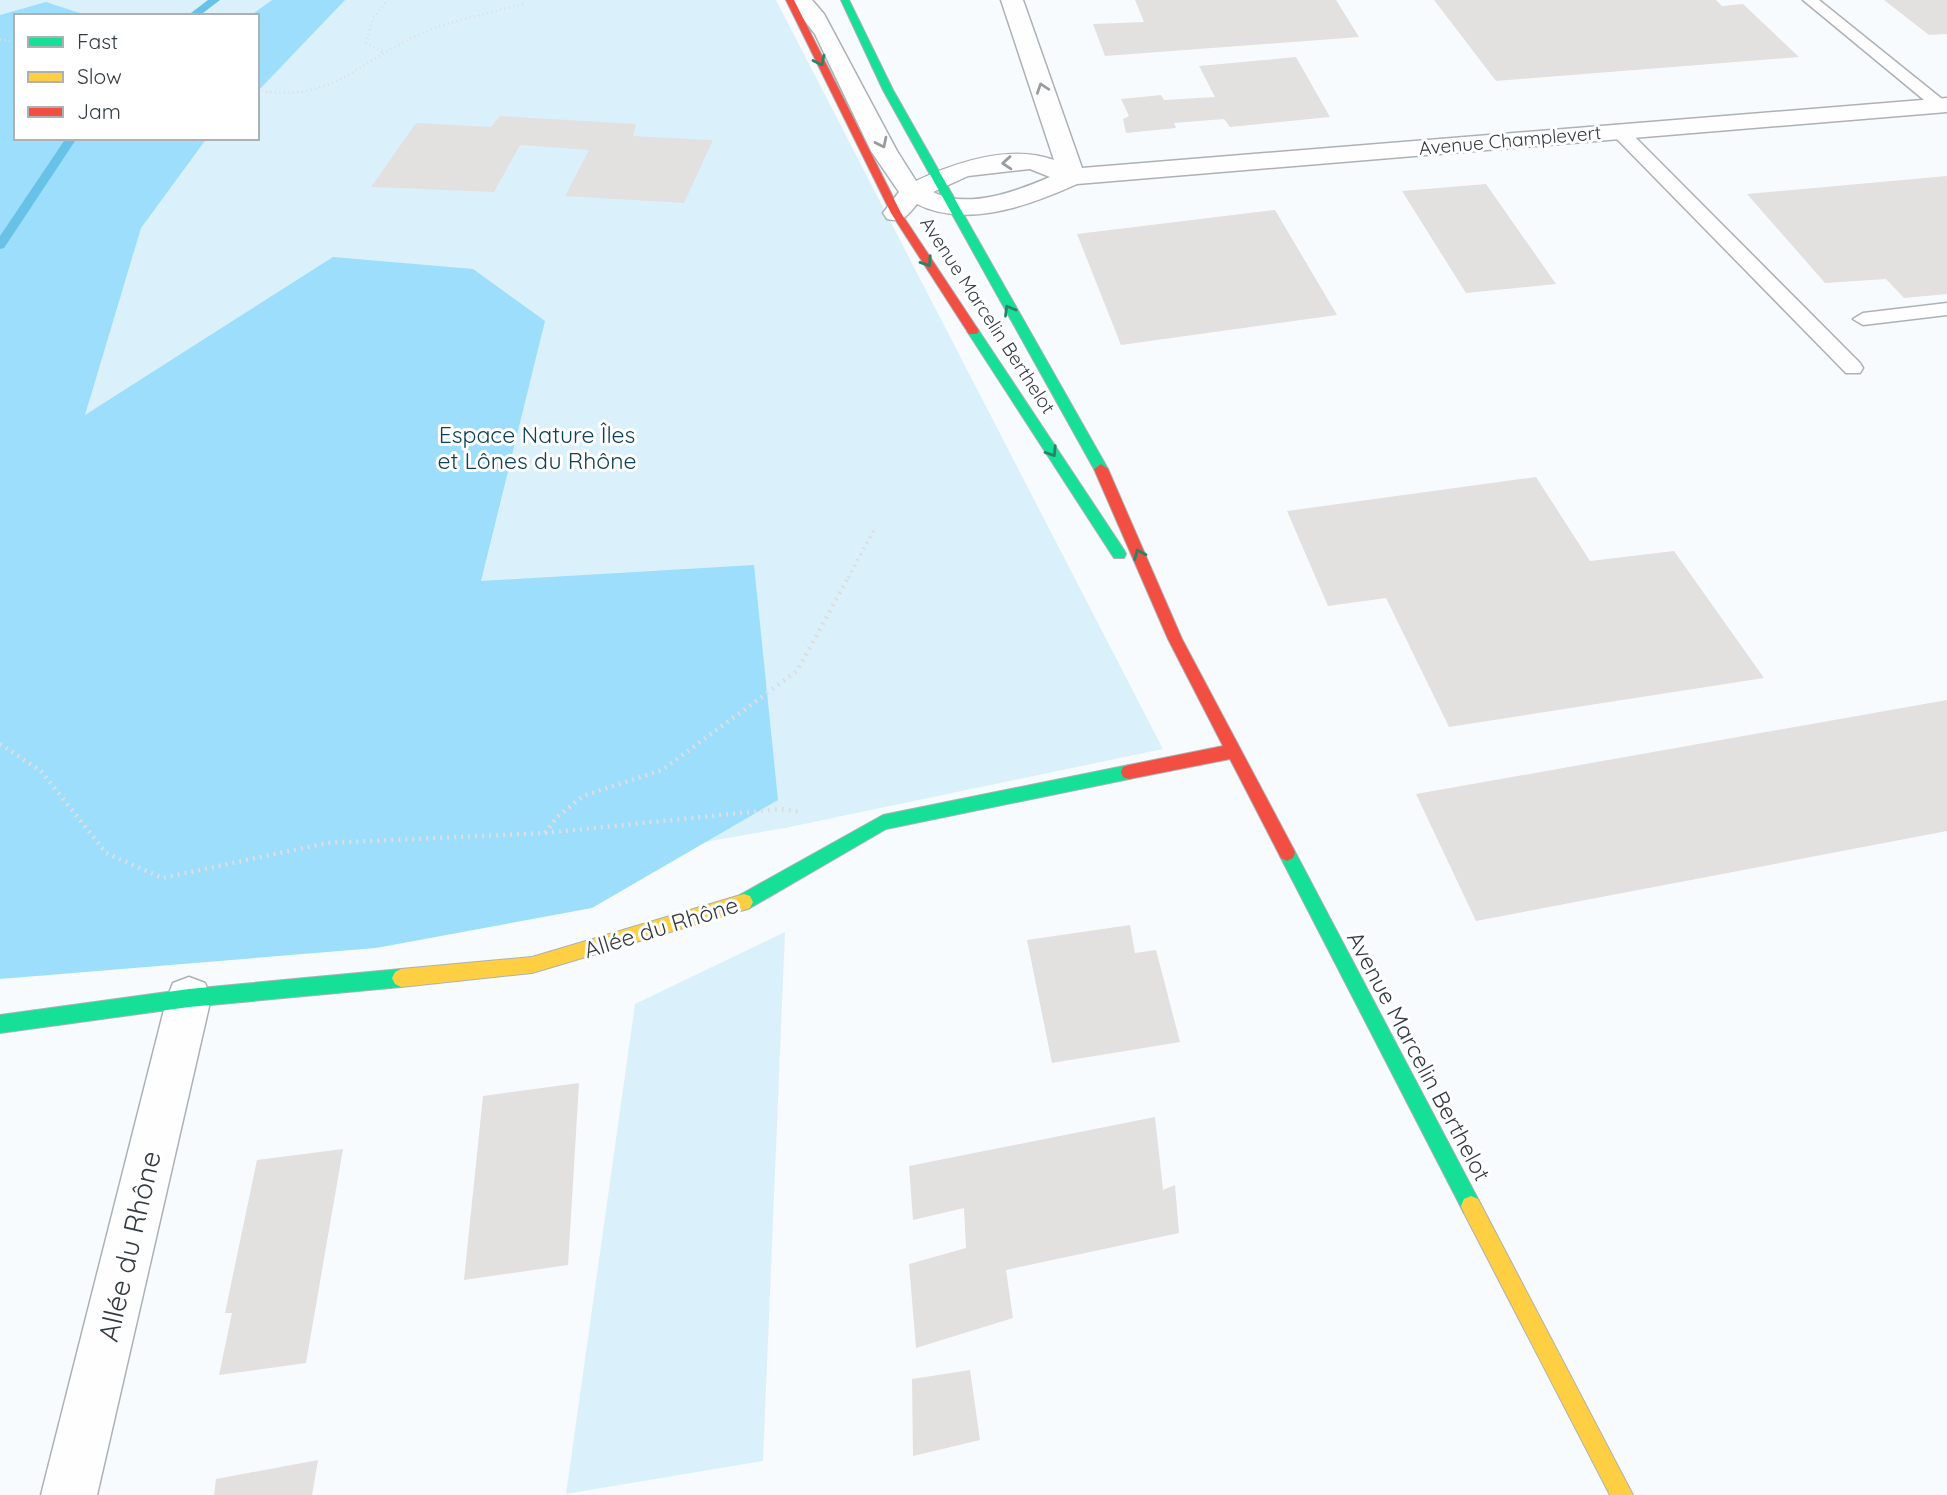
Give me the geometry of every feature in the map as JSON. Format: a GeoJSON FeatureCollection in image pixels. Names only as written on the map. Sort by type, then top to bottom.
{"type":"FeatureCollection","features":[{"type":"Feature","properties":{"kind":"street","name":"Avenue Marcelin Berthelot"},"geometry":{"type":"LineString","coordinates":[[790,0],[849,97],[896,213],[1175,639]]}},
{"type":"Feature","properties":{"kind":"street"},"geometry":{"type":"LineString","coordinates":[[799,0],[822,28],[849,97],[913,192],[956,208],[1045,190],[1072,176]]}},
{"type":"Feature","properties":{"kind":"street","name":"Avenue Marcelin Berthelot"},"geometry":{"type":"LineString","coordinates":[[845,0],[888,90],[956,208],[1004,302],[1105,478],[1175,639],[1622,1495]]}},
{"type":"Feature","properties":{"kind":"street"},"geometry":{"type":"LineString","coordinates":[[1012,0],[1072,176]]}},
{"type":"Feature","properties":{"kind":"street"},"geometry":{"type":"LineString","coordinates":[[849,97],[888,90]]}},
{"type":"Feature","properties":{"kind":"street","name":"Avenue Champlevert"},"geometry":{"type":"LineString","coordinates":[[1072,176],[1139,173],[1618,130],[1944,105]]}},
{"type":"Feature","properties":{"kind":"street"},"geometry":{"type":"LineString","coordinates":[[896,213],[913,192],[962,169],[1032,161],[1072,176]]}},
{"type":"Feature","properties":{"kind":"street","name":"Allée du Rhône"},"geometry":{"type":"LineString","coordinates":[[0,1024],[189,998],[532,965],[741,904],[883,822],[1234,751]]}},
{"type":"Feature","properties":{"kind":"street","name":"Allée du Rhône"},"geometry":{"type":"LineString","coordinates":[[69,1495],[189,998]]}},
{"type":"Feature","properties":{"kind":"lane"},"geometry":{"type":"LineString","coordinates":[[1810,0],[1944,105]]}},
{"type":"Feature","properties":{"kind":"lane"},"geometry":{"type":"LineString","coordinates":[[1618,130],[1853,368]]}},
{"type":"Feature","properties":{"kind":"lane"},"geometry":{"type":"LineString","coordinates":[[1863,319],[1947,309]]}},
{"type":"Feature","properties":{"kind":"path"},"geometry":{"type":"LineString","coordinates":[[382,52],[366,43],[373,18],[388,0]]}},
{"type":"Feature","properties":{"kind":"path"},"geometry":{"type":"LineString","coordinates":[[259,90],[298,96],[325,89],[382,52],[459,20],[524,4]]}},
{"type":"Feature","properties":{"kind":"path"},"geometry":{"type":"LineString","coordinates":[[545,833],[556,818],[583,796],[662,770],[797,671],[874,530]]}},
{"type":"Feature","properties":{"kind":"path"},"geometry":{"type":"LineString","coordinates":[[0,744],[41,771],[107,853],[162,878],[327,843],[545,833],[780,809],[883,822]]}},
{"type":"Feature","properties":{"kind":"green space","name":"Espace Nature Îles et Lônes du Rhône"},"geometry":{"type":"Polygon","coordinates":[[[0,0],[776,0],[1163,749],[785,828],[0,964],[0,0]]]}},
{"type":"Feature","properties":{"kind":"green space"},"geometry":{"type":"Polygon","coordinates":[[[785,932],[763,1461],[566,1494],[635,1004],[785,932]]]}},
{"type":"Feature","properties":{"kind":"shaded area"},"geometry":{"type":"Polygon","coordinates":[[[272,0],[345,0],[259,90],[259,14],[253,14],[272,0]]]}},
{"type":"Feature","properties":{"kind":"shaded area"},"geometry":{"type":"Polygon","coordinates":[[[46,2],[83,14],[14,14],[14,140],[206,140],[141,228],[85,415],[333,257],[473,269],[545,321],[481,581],[754,565],[778,800],[592,908],[376,948],[0,979],[0,15],[46,2]]]}},
{"type":"Feature","properties":{"kind":"building"},"geometry":{"type":"Polygon","coordinates":[[[1135,0],[1336,0],[1359,37],[1105,56],[1093,24],[1144,22],[1135,0]]]}},
{"type":"Feature","properties":{"kind":"building"},"geometry":{"type":"Polygon","coordinates":[[[1434,0],[1716,0],[1722,6],[1743,4],[1799,57],[1496,81],[1434,0]]]}},
{"type":"Feature","properties":{"kind":"building"},"geometry":{"type":"Polygon","coordinates":[[[1884,0],[1947,0],[1947,34],[1929,35],[1884,0]]]}},
{"type":"Feature","properties":{"kind":"building"},"geometry":{"type":"Polygon","coordinates":[[[1296,57],[1330,117],[1230,127],[1224,119],[1174,123],[1176,128],[1126,133],[1123,119],[1129,116],[1121,99],[1161,95],[1164,100],[1215,97],[1199,66],[1296,57]]]}},
{"type":"Feature","properties":{"kind":"building"},"geometry":{"type":"Polygon","coordinates":[[[500,116],[636,124],[633,136],[713,140],[684,203],[565,196],[589,150],[520,145],[494,192],[371,187],[416,123],[491,127],[500,116]]]}},
{"type":"Feature","properties":{"kind":"building"},"geometry":{"type":"Polygon","coordinates":[[[1947,176],[1947,294],[1904,298],[1886,279],[1825,283],[1747,194],[1947,176]]]}},
{"type":"Feature","properties":{"kind":"building"},"geometry":{"type":"Polygon","coordinates":[[[1486,184],[1556,284],[1466,293],[1402,191],[1486,184]]]}},
{"type":"Feature","properties":{"kind":"building"},"geometry":{"type":"Polygon","coordinates":[[[1275,210],[1337,315],[1121,345],[1077,234],[1275,210]]]}},
{"type":"Feature","properties":{"kind":"building"},"geometry":{"type":"Polygon","coordinates":[[[1536,477],[1590,561],[1674,551],[1764,678],[1449,727],[1386,598],[1328,606],[1287,511],[1536,477]]]}},
{"type":"Feature","properties":{"kind":"building"},"geometry":{"type":"Polygon","coordinates":[[[1947,700],[1947,831],[1476,921],[1416,794],[1947,700]]]}},
{"type":"Feature","properties":{"kind":"building"},"geometry":{"type":"Polygon","coordinates":[[[1130,925],[1135,953],[1156,950],[1180,1042],[1052,1063],[1027,940],[1130,925]]]}},
{"type":"Feature","properties":{"kind":"building"},"geometry":{"type":"Polygon","coordinates":[[[579,1083],[568,1265],[464,1280],[483,1096],[579,1083]]]}},
{"type":"Feature","properties":{"kind":"building"},"geometry":{"type":"Polygon","coordinates":[[[1155,1117],[1163,1190],[1175,1185],[1179,1233],[1006,1270],[1013,1318],[916,1348],[909,1264],[966,1248],[964,1208],[913,1220],[909,1166],[1155,1117]]]}},
{"type":"Feature","properties":{"kind":"building"},"geometry":{"type":"Polygon","coordinates":[[[343,1149],[306,1363],[219,1375],[232,1313],[225,1313],[257,1160],[343,1149]]]}},
{"type":"Feature","properties":{"kind":"building"},"geometry":{"type":"Polygon","coordinates":[[[970,1370],[980,1440],[913,1456],[912,1379],[970,1370]]]}},
{"type":"Feature","properties":{"kind":"building"},"geometry":{"type":"Polygon","coordinates":[[[318,1460],[312,1495],[214,1495],[216,1479],[318,1460]]]}},
{"type":"Feature","properties":{"kind":"waterway"},"geometry":{"type":"LineString","coordinates":[[195,14],[215,0]]}},
{"type":"Feature","properties":{"kind":"waterway"},"geometry":{"type":"LineString","coordinates":[[0,245],[71,140]]}},
{"type":"Feature","properties":{"kind":"traffic: fast"},"geometry":{"type":"LineString","coordinates":[[845,0],[888,90],[1101,469]]}},
{"type":"Feature","properties":{"kind":"traffic: fast"},"geometry":{"type":"LineString","coordinates":[[973,331],[1119,554]]}},
{"type":"Feature","properties":{"kind":"traffic: fast"},"geometry":{"type":"LineString","coordinates":[[744,902],[883,822],[1129,772]]}},
{"type":"Feature","properties":{"kind":"traffic: fast"},"geometry":{"type":"LineString","coordinates":[[1287,853],[1471,1206]]}},
{"type":"Feature","properties":{"kind":"traffic: fast"},"geometry":{"type":"LineString","coordinates":[[0,1024],[189,998],[401,978]]}},
{"type":"Feature","properties":{"kind":"traffic: slow"},"geometry":{"type":"LineString","coordinates":[[401,978],[532,965],[744,902]]}},
{"type":"Feature","properties":{"kind":"traffic: slow"},"geometry":{"type":"LineString","coordinates":[[1471,1206],[1622,1495]]}},
{"type":"Feature","properties":{"kind":"traffic: jam"},"geometry":{"type":"LineString","coordinates":[[790,0],[896,213],[973,331]]}},
{"type":"Feature","properties":{"kind":"traffic: jam"},"geometry":{"type":"LineString","coordinates":[[1101,469],[1175,639],[1287,853]]}},
{"type":"Feature","properties":{"kind":"traffic: jam"},"geometry":{"type":"LineString","coordinates":[[1129,772],[1234,751]]}}]}
